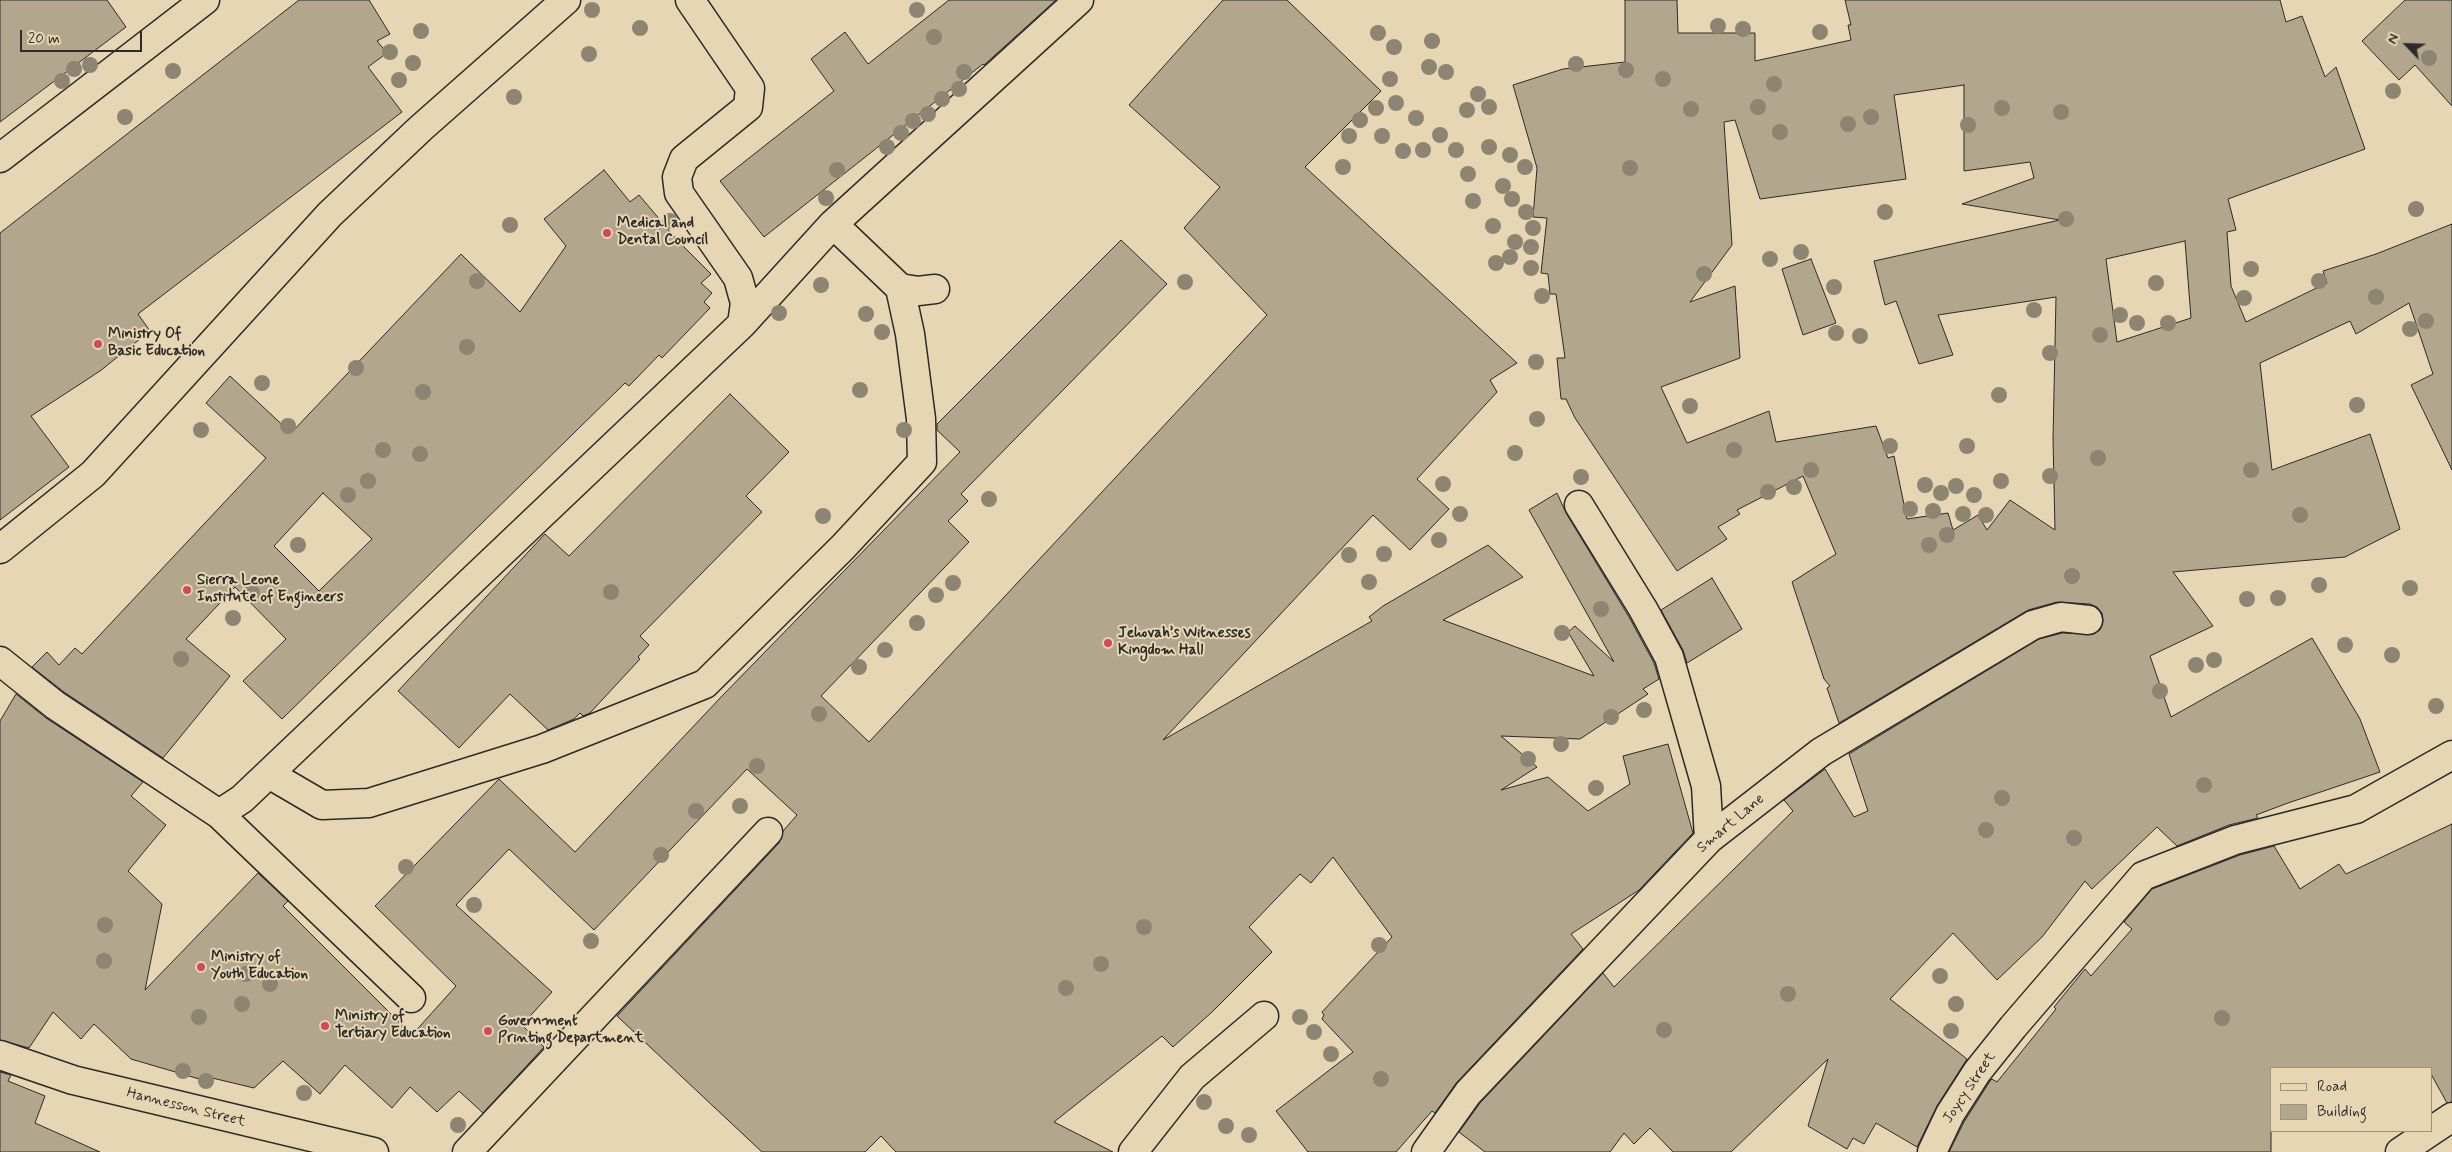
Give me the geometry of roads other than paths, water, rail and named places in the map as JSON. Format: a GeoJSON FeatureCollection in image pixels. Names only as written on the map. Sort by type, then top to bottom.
{"type":"FeatureCollection","features":[{"type":"Feature","properties":{"kind":"street"},"geometry":{"type":"LineString","coordinates":[[0,158],[205,0]]}},
{"type":"Feature","properties":{"kind":"street"},"geometry":{"type":"LineString","coordinates":[[0,549],[93,474],[330,214],[421,128],[566,0]]}},
{"type":"Feature","properties":{"kind":"street"},"geometry":{"type":"LineString","coordinates":[[690,0],[750,88],[748,107],[684,158],[676,177],[679,193],[738,278],[745,303],[742,324]]}},
{"type":"Feature","properties":{"kind":"street"},"geometry":{"type":"LineString","coordinates":[[219,814],[242,799],[269,774],[742,324],[833,224],[1079,0]]}},
{"type":"Feature","properties":{"kind":"street"},"geometry":{"type":"LineString","coordinates":[[269,774],[322,805],[369,803],[542,749],[705,684],[843,547],[922,462],[921,419],[910,334],[900,288],[833,224]]}},
{"type":"Feature","properties":{"kind":"street"},"geometry":{"type":"LineString","coordinates":[[900,288],[918,291],[936,289]]}},
{"type":"Feature","properties":{"kind":"street"},"geometry":{"type":"LineString","coordinates":[[1579,505],[1643,609],[1669,657],[1706,786],[1709,839]]}},
{"type":"Feature","properties":{"kind":"street","name":"Smart Lane"},"geometry":{"type":"LineString","coordinates":[[1426,1152],[1468,1093],[1709,839],[1821,752],[2034,625],[2061,617],[2088,620]]}},
{"type":"Feature","properties":{"kind":"street"},"geometry":{"type":"LineString","coordinates":[[0,661],[56,705],[219,814],[411,998]]}},
{"type":"Feature","properties":{"kind":"street","name":"Joycy Street"},"geometry":{"type":"LineString","coordinates":[[1932,1152],[1950,1114],[1977,1072],[2013,1027],[2143,876],[2235,840],[2356,809],[2452,755]]}},
{"type":"Feature","properties":{"kind":"street"},"geometry":{"type":"LineString","coordinates":[[467,1152],[768,832]]}},
{"type":"Feature","properties":{"kind":"street"},"geometry":{"type":"LineString","coordinates":[[1134,1152],[1192,1077],[1264,1016]]}},
{"type":"Feature","properties":{"kind":"street","name":"Hannesson Street"},"geometry":{"type":"LineString","coordinates":[[0,1055],[73,1080],[374,1152]]}},
{"type":"Feature","properties":{"kind":"street"},"geometry":{"type":"LineString","coordinates":[[2432,1130],[2452,1117]]}},
{"type":"Feature","properties":{"kind":"street"},"geometry":{"type":"LineString","coordinates":[[2400,1152],[2430,1132]]}},
{"type":"Feature","properties":{"kind":"place","name":"Medical and Dental Council"},"geometry":{"type":"Point","coordinates":[607,233]}},
{"type":"Feature","properties":{"kind":"place","name":"Ministry Of Basic Education"},"geometry":{"type":"Point","coordinates":[98,344]}},
{"type":"Feature","properties":{"kind":"place","name":"Sierra Leone Institute of Engineers"},"geometry":{"type":"Point","coordinates":[187,590]}},
{"type":"Feature","properties":{"kind":"place","name":"Jehovah’s Witnesses Kingdom Hall"},"geometry":{"type":"Point","coordinates":[1108,643]}},
{"type":"Feature","properties":{"kind":"place","name":"Ministry of Youth Education"},"geometry":{"type":"Point","coordinates":[201,967]}},
{"type":"Feature","properties":{"kind":"place","name":"Ministry of Tertiary Education"},"geometry":{"type":"Point","coordinates":[325,1026]}},
{"type":"Feature","properties":{"kind":"place","name":"Government Printing Department"},"geometry":{"type":"Point","coordinates":[488,1031]}}]}
